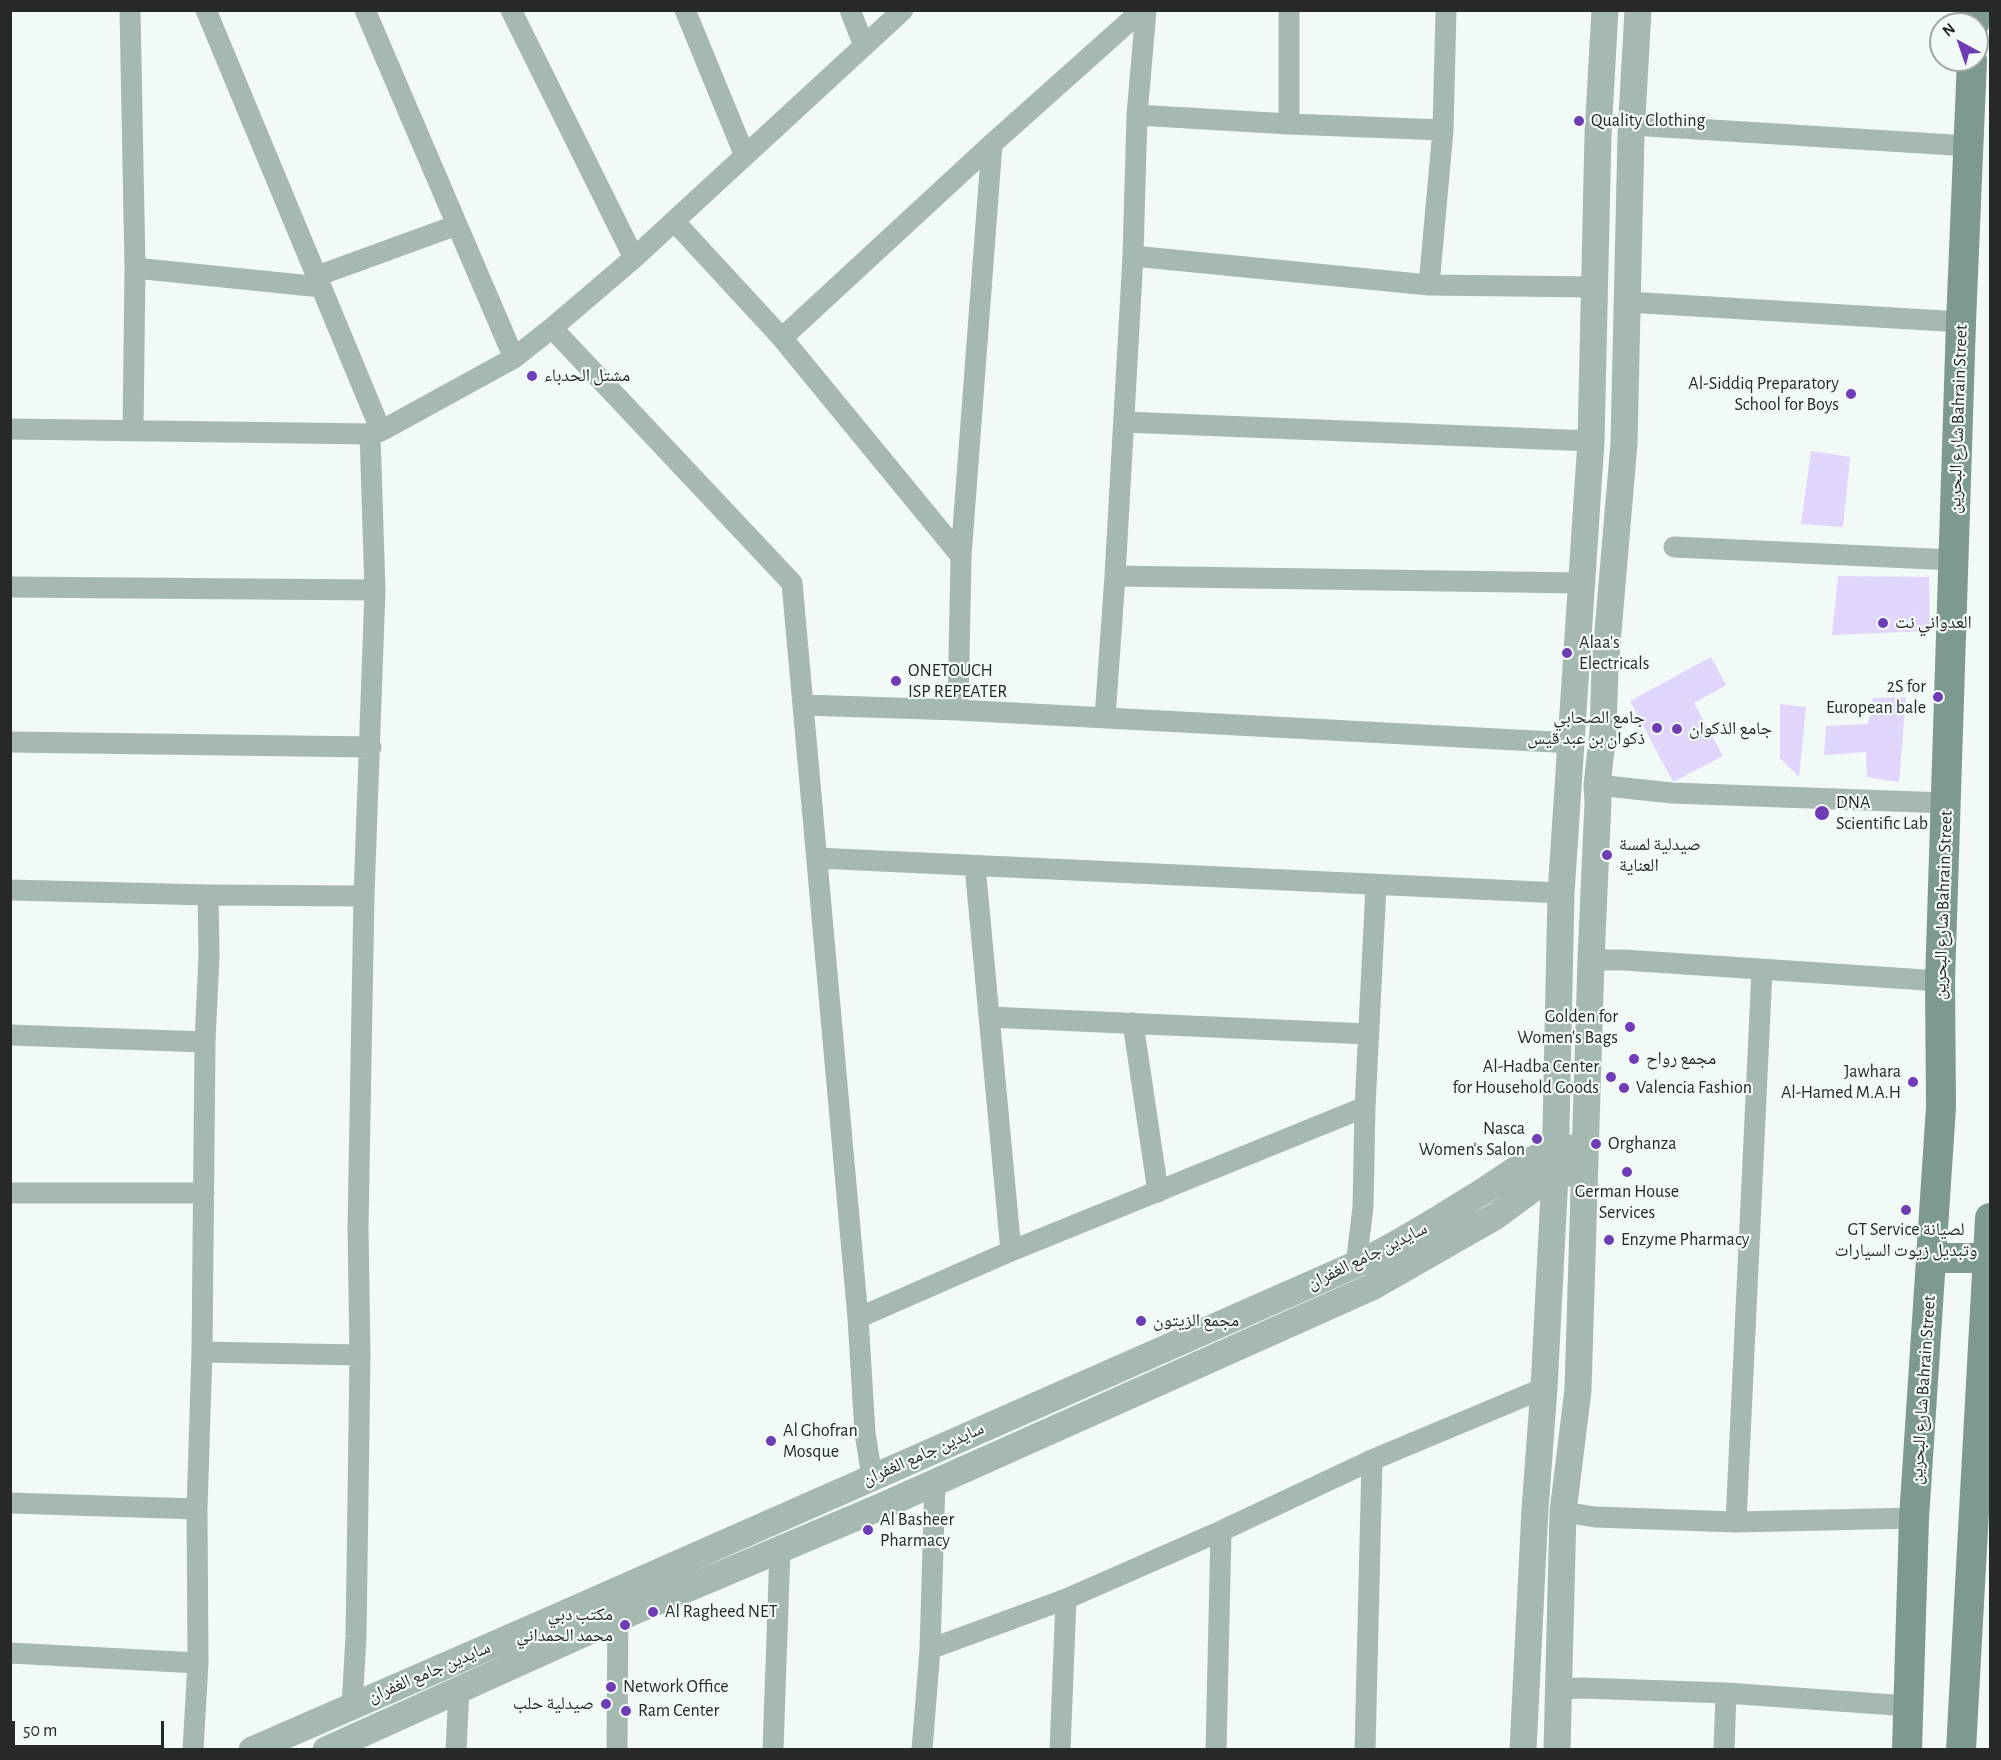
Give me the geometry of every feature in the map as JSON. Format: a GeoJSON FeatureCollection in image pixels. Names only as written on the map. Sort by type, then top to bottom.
{"type":"FeatureCollection","features":[{"type":"Feature","properties":{"kind":"main road","name":"شارع البحرين Bahrain Street"},"geometry":{"type":"LineString","coordinates":[[1907,1749],[1914,1518],[1941,1107],[1940,981],[1961,322],[1972,72]]}},
{"type":"Feature","properties":{"kind":"main road"},"geometry":{"type":"LineString","coordinates":[[1961,1749],[1990,1218]]}},
{"type":"Feature","properties":{"kind":"main road"},"geometry":{"type":"LineString","coordinates":[[1931,1258],[1988,1258]]}},
{"type":"Feature","properties":{"kind":"street"},"geometry":{"type":"LineString","coordinates":[[129,10],[135,268],[133,429]]}},
{"type":"Feature","properties":{"kind":"street"},"geometry":{"type":"LineString","coordinates":[[206,10],[319,282],[375,432],[375,590],[364,896],[358,1227],[360,1355],[356,1638],[352,1706]]}},
{"type":"Feature","properties":{"kind":"street"},"geometry":{"type":"LineString","coordinates":[[365,10],[514,358]]}},
{"type":"Feature","properties":{"kind":"street"},"geometry":{"type":"LineString","coordinates":[[511,10],[634,258]]}},
{"type":"Feature","properties":{"kind":"street"},"geometry":{"type":"LineString","coordinates":[[685,10],[745,156]]}},
{"type":"Feature","properties":{"kind":"street"},"geometry":{"type":"LineString","coordinates":[[850,10],[864,46]]}},
{"type":"Feature","properties":{"kind":"street"},"geometry":{"type":"LineString","coordinates":[[10,429],[375,432],[514,358],[552,328],[634,258],[903,10]]}},
{"type":"Feature","properties":{"kind":"street"},"geometry":{"type":"LineString","coordinates":[[1105,718],[1124,422],[1133,256],[1137,115],[1144,10]]}},
{"type":"Feature","properties":{"kind":"street"},"geometry":{"type":"LineString","coordinates":[[782,338],[992,144],[1144,10]]}},
{"type":"Feature","properties":{"kind":"street"},"geometry":{"type":"LineString","coordinates":[[1289,10],[1289,124]]}},
{"type":"Feature","properties":{"kind":"street"},"geometry":{"type":"LineString","coordinates":[[1429,285],[1443,129],[1446,10]]}},
{"type":"Feature","properties":{"kind":"street"},"geometry":{"type":"LineString","coordinates":[[1523,1749],[1556,1163],[1561,893],[1591,441],[1598,134],[1605,10]]}},
{"type":"Feature","properties":{"kind":"street"},"geometry":{"type":"LineString","coordinates":[[1557,1749],[1563,1512],[1578,1390],[1597,785],[1603,732],[1605,667],[1624,443],[1632,125],[1638,10]]}},
{"type":"Feature","properties":{"kind":"street"},"geometry":{"type":"LineString","coordinates":[[1137,115],[1289,124],[1443,129]]}},
{"type":"Feature","properties":{"kind":"street"},"geometry":{"type":"LineString","coordinates":[[1632,125],[1969,146]]}},
{"type":"Feature","properties":{"kind":"street"},"geometry":{"type":"LineString","coordinates":[[958,710],[961,556],[992,144]]}},
{"type":"Feature","properties":{"kind":"street"},"geometry":{"type":"LineString","coordinates":[[674,221],[782,338],[961,556]]}},
{"type":"Feature","properties":{"kind":"street"},"geometry":{"type":"LineString","coordinates":[[135,268],[319,282],[457,225]]}},
{"type":"Feature","properties":{"kind":"street"},"geometry":{"type":"LineString","coordinates":[[1133,256],[1429,285],[1594,287]]}},
{"type":"Feature","properties":{"kind":"street"},"geometry":{"type":"LineString","coordinates":[[1627,302],[1961,322]]}},
{"type":"Feature","properties":{"kind":"street"},"geometry":{"type":"LineString","coordinates":[[552,328],[792,583],[858,1318],[865,1433],[872,1477]]}},
{"type":"Feature","properties":{"kind":"street"},"geometry":{"type":"LineString","coordinates":[[1124,422],[1591,441]]}},
{"type":"Feature","properties":{"kind":"street"},"geometry":{"type":"LineString","coordinates":[[1674,547],[1953,560]]}},
{"type":"Feature","properties":{"kind":"street"},"geometry":{"type":"LineString","coordinates":[[1115,576],[1580,583]]}},
{"type":"Feature","properties":{"kind":"street"},"geometry":{"type":"LineString","coordinates":[[10,587],[375,590]]}},
{"type":"Feature","properties":{"kind":"street"},"geometry":{"type":"LineString","coordinates":[[1575,666],[1605,667]]}},
{"type":"Feature","properties":{"kind":"street"},"geometry":{"type":"LineString","coordinates":[[803,705],[958,710],[1572,743]]}},
{"type":"Feature","properties":{"kind":"street"},"geometry":{"type":"LineString","coordinates":[[10,742],[371,747]]}},
{"type":"Feature","properties":{"kind":"street"},"geometry":{"type":"LineString","coordinates":[[1597,785],[1672,793],[1946,803]]}},
{"type":"Feature","properties":{"kind":"street"},"geometry":{"type":"LineString","coordinates":[[817,858],[1561,893]]}},
{"type":"Feature","properties":{"kind":"street"},"geometry":{"type":"LineString","coordinates":[[975,866],[1011,1251]]}},
{"type":"Feature","properties":{"kind":"street"},"geometry":{"type":"LineString","coordinates":[[1356,1264],[1364,1207],[1365,1107],[1376,886]]}},
{"type":"Feature","properties":{"kind":"street"},"geometry":{"type":"LineString","coordinates":[[10,890],[364,896]]}},
{"type":"Feature","properties":{"kind":"street"},"geometry":{"type":"LineString","coordinates":[[193,1749],[198,1663],[197,1509],[202,1352],[205,1042],[209,956],[208,895]]}},
{"type":"Feature","properties":{"kind":"street"},"geometry":{"type":"LineString","coordinates":[[1591,960],[1624,960],[1940,981]]}},
{"type":"Feature","properties":{"kind":"street"},"geometry":{"type":"LineString","coordinates":[[1736,1522],[1762,970]]}},
{"type":"Feature","properties":{"kind":"street"},"geometry":{"type":"LineString","coordinates":[[989,1017],[1368,1034]]}},
{"type":"Feature","properties":{"kind":"street"},"geometry":{"type":"LineString","coordinates":[[1132,1023],[1158,1192]]}},
{"type":"Feature","properties":{"kind":"street"},"geometry":{"type":"LineString","coordinates":[[10,1035],[205,1042]]}},
{"type":"Feature","properties":{"kind":"street"},"geometry":{"type":"LineString","coordinates":[[858,1318],[1011,1251],[1365,1107]]}},
{"type":"Feature","properties":{"kind":"street","name":"سايدين جامع الغفران"},"geometry":{"type":"LineString","coordinates":[[252,1749],[1356,1264],[1405,1240],[1486,1190],[1523,1163],[1585,1161]]}},
{"type":"Feature","properties":{"kind":"street","name":"سايدين جامع الغفران"},"geometry":{"type":"LineString","coordinates":[[326,1749],[618,1618],[878,1508],[1372,1287],[1496,1216],[1526,1192],[1556,1163]]}},
{"type":"Feature","properties":{"kind":"street"},"geometry":{"type":"LineString","coordinates":[[10,1193],[204,1193]]}},
{"type":"Feature","properties":{"kind":"street"},"geometry":{"type":"LineString","coordinates":[[202,1352],[360,1355]]}},
{"type":"Feature","properties":{"kind":"street"},"geometry":{"type":"LineString","coordinates":[[930,1649],[1066,1599],[1221,1531],[1372,1460],[1544,1388]]}},
{"type":"Feature","properties":{"kind":"street"},"geometry":{"type":"LineString","coordinates":[[1365,1749],[1372,1460]]}},
{"type":"Feature","properties":{"kind":"street"},"geometry":{"type":"LineString","coordinates":[[922,1749],[930,1649],[935,1481]]}},
{"type":"Feature","properties":{"kind":"street"},"geometry":{"type":"LineString","coordinates":[[10,1503],[197,1509]]}},
{"type":"Feature","properties":{"kind":"street"},"geometry":{"type":"LineString","coordinates":[[1563,1512],[1595,1517],[1736,1522],[1914,1518]]}},
{"type":"Feature","properties":{"kind":"street"},"geometry":{"type":"LineString","coordinates":[[1216,1749],[1221,1531]]}},
{"type":"Feature","properties":{"kind":"street"},"geometry":{"type":"LineString","coordinates":[[773,1749],[780,1549]]}},
{"type":"Feature","properties":{"kind":"street"},"geometry":{"type":"LineString","coordinates":[[617,1590],[617,1749]]}},
{"type":"Feature","properties":{"kind":"street"},"geometry":{"type":"LineString","coordinates":[[1060,1749],[1066,1599]]}},
{"type":"Feature","properties":{"kind":"street"},"geometry":{"type":"LineString","coordinates":[[10,1653],[198,1663]]}},
{"type":"Feature","properties":{"kind":"street"},"geometry":{"type":"LineString","coordinates":[[456,1749],[459,1689]]}},
{"type":"Feature","properties":{"kind":"street"},"geometry":{"type":"LineString","coordinates":[[1560,1689],[1726,1693],[1909,1706]]}},
{"type":"Feature","properties":{"kind":"street"},"geometry":{"type":"LineString","coordinates":[[1724,1749],[1726,1693]]}},
{"type":"Feature","properties":{"kind":"building"},"geometry":{"type":"Polygon","coordinates":[[[1811,451],[1850,457],[1843,527],[1801,524],[1811,451]]]}},
{"type":"Feature","properties":{"kind":"building"},"geometry":{"type":"Polygon","coordinates":[[[1838,576],[1929,577],[1930,631],[1832,635],[1838,576]]]}},
{"type":"Feature","properties":{"kind":"building","name":"جامع الذكوان"},"geometry":{"type":"Polygon","coordinates":[[[1711,657],[1726,685],[1694,703],[1723,756],[1673,782],[1630,701],[1711,657]]]}},
{"type":"Feature","properties":{"kind":"building"},"geometry":{"type":"Polygon","coordinates":[[[1906,697],[1899,782],[1867,777],[1866,752],[1824,755],[1826,726],[1868,724],[1873,698],[1906,697]]]}},
{"type":"Feature","properties":{"kind":"building"},"geometry":{"type":"Polygon","coordinates":[[[1780,704],[1806,707],[1799,777],[1780,758],[1780,704]]]}},
{"type":"Feature","properties":{"kind":"place","name":"Quality Clothing"},"geometry":{"type":"Point","coordinates":[1579,121]}},
{"type":"Feature","properties":{"kind":"place","name":"مشتل الحدباء"},"geometry":{"type":"Point","coordinates":[532,376]}},
{"type":"Feature","properties":{"kind":"place","name":"Al-Siddiq Preparatory School for Boys"},"geometry":{"type":"Point","coordinates":[1851,394]}},
{"type":"Feature","properties":{"kind":"place","name":"العدواني نت"},"geometry":{"type":"Point","coordinates":[1883,623]}},
{"type":"Feature","properties":{"kind":"place","name":"Alaa's Electricals"},"geometry":{"type":"Point","coordinates":[1567,653]}},
{"type":"Feature","properties":{"kind":"place","name":"ONETOUCH ISP REPEATER"},"geometry":{"type":"Point","coordinates":[896,681]}},
{"type":"Feature","properties":{"kind":"place","name":"2S for European bale"},"geometry":{"type":"Point","coordinates":[1938,697]}},
{"type":"Feature","properties":{"kind":"place","name":"جامع الصحابي ذكوان بن عبد قيس"},"geometry":{"type":"Point","coordinates":[1657,728]}},
{"type":"Feature","properties":{"kind":"place","name":"جامع الذكوان"},"geometry":{"type":"Point","coordinates":[1677,729]}},
{"type":"Feature","properties":{"kind":"place","name":"DNA Scientific Lab"},"geometry":{"type":"Point","coordinates":[1822,813]}},
{"type":"Feature","properties":{"kind":"place","name":"صيدلية لمسة العناية"},"geometry":{"type":"Point","coordinates":[1607,855]}},
{"type":"Feature","properties":{"kind":"place","name":"Golden for Women's Bags"},"geometry":{"type":"Point","coordinates":[1630,1027]}},
{"type":"Feature","properties":{"kind":"place","name":"مجمع رواح"},"geometry":{"type":"Point","coordinates":[1634,1059]}},
{"type":"Feature","properties":{"kind":"place","name":"Al-Hadba Center for Household Goods"},"geometry":{"type":"Point","coordinates":[1611,1077]}},
{"type":"Feature","properties":{"kind":"place","name":"Jawhara Al-Hamed M.A.H"},"geometry":{"type":"Point","coordinates":[1913,1082]}},
{"type":"Feature","properties":{"kind":"place","name":"Valencia Fashion"},"geometry":{"type":"Point","coordinates":[1624,1088]}},
{"type":"Feature","properties":{"kind":"place","name":"Nasca Women's Salon"},"geometry":{"type":"Point","coordinates":[1537,1139]}},
{"type":"Feature","properties":{"kind":"place","name":"Orghanza"},"geometry":{"type":"Point","coordinates":[1596,1144]}},
{"type":"Feature","properties":{"kind":"place","name":"German House Services"},"geometry":{"type":"Point","coordinates":[1627,1172]}},
{"type":"Feature","properties":{"kind":"place","name":"GT Service لصيانة وتبديل زيوت السيارات"},"geometry":{"type":"Point","coordinates":[1906,1210]}},
{"type":"Feature","properties":{"kind":"place","name":"Enzyme Pharmacy"},"geometry":{"type":"Point","coordinates":[1609,1240]}},
{"type":"Feature","properties":{"kind":"place","name":"مجمع الزيتون"},"geometry":{"type":"Point","coordinates":[1141,1321]}},
{"type":"Feature","properties":{"kind":"place","name":"Al Ghofran Mosque"},"geometry":{"type":"Point","coordinates":[771,1441]}},
{"type":"Feature","properties":{"kind":"place","name":"Al Basheer Pharmacy"},"geometry":{"type":"Point","coordinates":[868,1530]}},
{"type":"Feature","properties":{"kind":"place","name":"Al Ragheed NET"},"geometry":{"type":"Point","coordinates":[653,1612]}},
{"type":"Feature","properties":{"kind":"place","name":"مكتب دبي محمد الحمداني"},"geometry":{"type":"Point","coordinates":[625,1625]}},
{"type":"Feature","properties":{"kind":"place","name":"Network Office"},"geometry":{"type":"Point","coordinates":[611,1687]}},
{"type":"Feature","properties":{"kind":"place","name":"صيدلية حلب"},"geometry":{"type":"Point","coordinates":[606,1704]}},
{"type":"Feature","properties":{"kind":"place","name":"Ram Center"},"geometry":{"type":"Point","coordinates":[626,1711]}}]}
